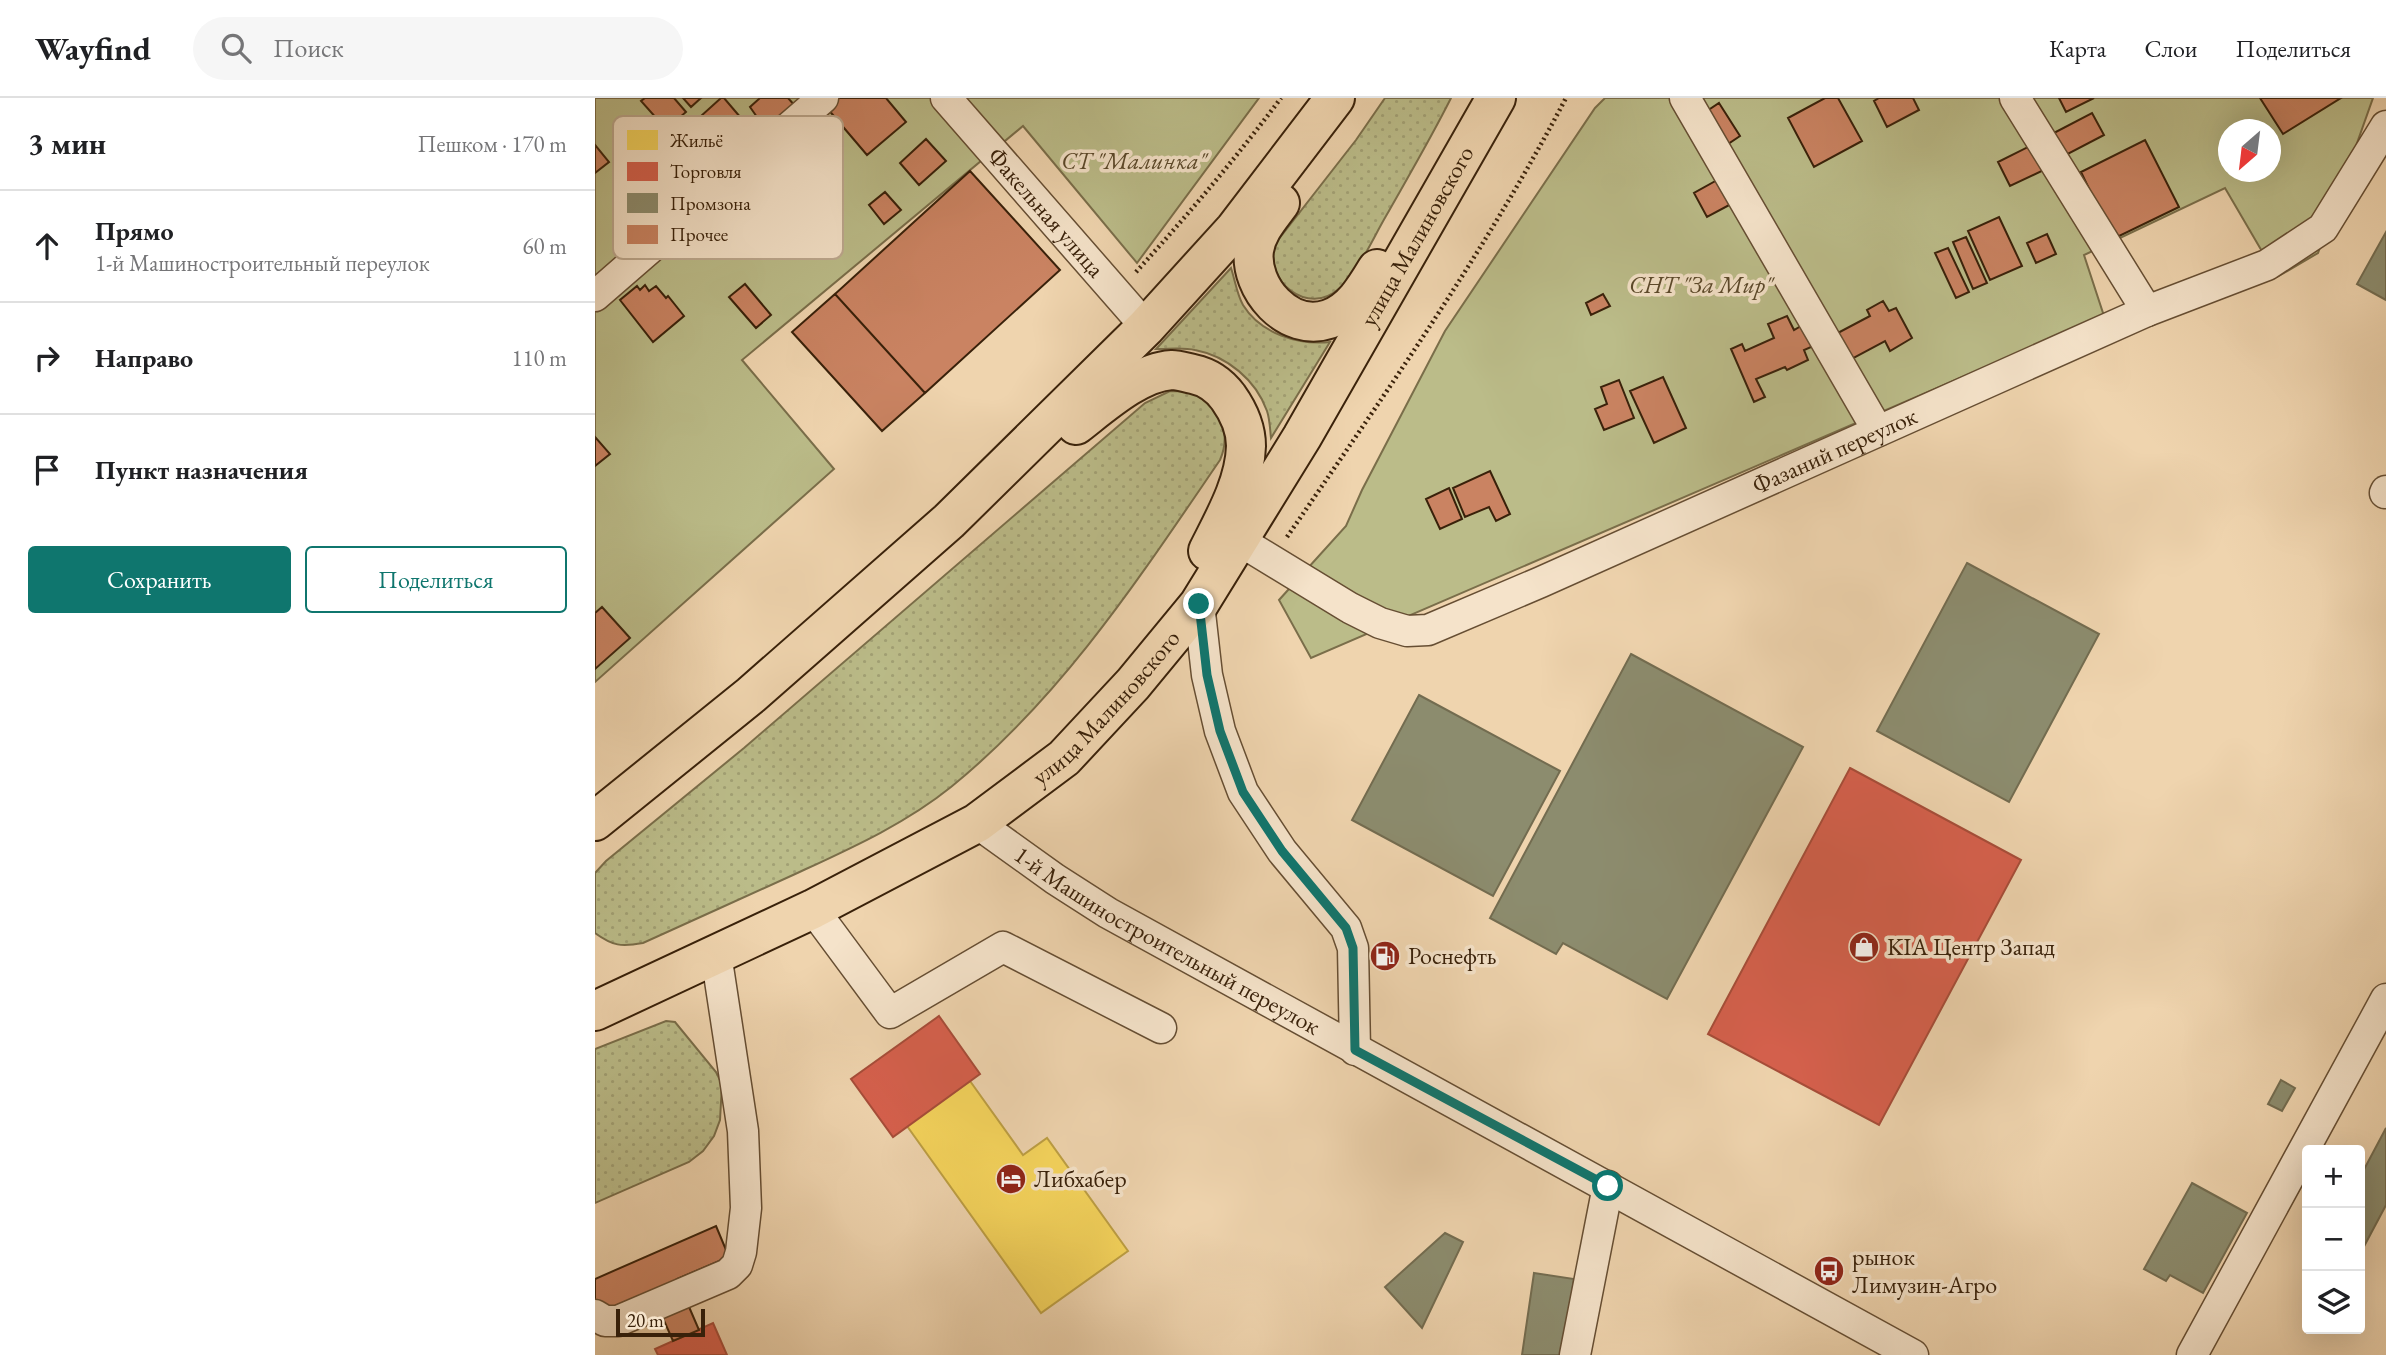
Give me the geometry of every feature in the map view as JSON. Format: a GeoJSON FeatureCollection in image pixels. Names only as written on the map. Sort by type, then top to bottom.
{"type":"FeatureCollection","features":[{"type":"Feature","properties":{"kind":"highway","name":"улица Малиновского"},"geometry":{"type":"LineString","coordinates":[[595,1011],[813,909],[977,822],[1064,758],[1133,684],[1199,604],[1255,551],[1496,98]]}},
{"type":"Feature","properties":{"kind":"highway"},"geometry":{"type":"LineString","coordinates":[[595,821],[751,695],[949,521],[1146,327],[1235,229],[1331,102],[1346,115],[1260,230],[1254,249],[1254,270],[1261,289],[1273,304],[1308,321],[1328,319],[1346,309],[1363,293],[1436,171],[1478,133]]}},
{"type":"Feature","properties":{"kind":"highway"},"geometry":{"type":"LineString","coordinates":[[949,521],[985,497],[1114,396],[1145,377],[1173,370],[1203,376],[1222,389],[1243,423],[1246,444],[1244,464],[1232,501],[1163,645]]}},
{"type":"Feature","properties":{"kind":"highway"},"geometry":{"type":"LineString","coordinates":[[595,982],[641,990]]}},
{"type":"Feature","properties":{"kind":"street"},"geometry":{"type":"LineString","coordinates":[[802,116],[823,98]]}},
{"type":"Feature","properties":{"kind":"street","name":"Факельная улица"},"geometry":{"type":"LineString","coordinates":[[946,98],[1146,327]]}},
{"type":"Feature","properties":{"kind":"street"},"geometry":{"type":"LineString","coordinates":[[1685,98],[1878,431]]}},
{"type":"Feature","properties":{"kind":"street"},"geometry":{"type":"LineString","coordinates":[[2015,98],[2147,312]]}},
{"type":"Feature","properties":{"kind":"street","name":"Фазаний переулок"},"geometry":{"type":"LineString","coordinates":[[1255,551],[1380,623],[1407,631],[1428,630],[2147,312],[2267,265],[2323,228],[2386,126]]}},
{"type":"Feature","properties":{"kind":"street"},"geometry":{"type":"LineString","coordinates":[[595,296],[638,259]]}},
{"type":"Feature","properties":{"kind":"street"},"geometry":{"type":"LineString","coordinates":[[1199,604],[1207,675],[1220,731],[1243,792],[1282,851],[1346,928],[1353,948],[1355,1050]]}},
{"type":"Feature","properties":{"kind":"street","name":"1-й Машиностроительный переулок"},"geometry":{"type":"LineString","coordinates":[[977,822],[1055,879],[1108,913],[1913,1355]]}},
{"type":"Feature","properties":{"kind":"street"},"geometry":{"type":"LineString","coordinates":[[813,909],[890,1013],[1003,947],[1161,1028]]}},
{"type":"Feature","properties":{"kind":"street"},"geometry":{"type":"LineString","coordinates":[[595,1315],[605,1321],[618,1321],[728,1274],[737,1265],[746,1208],[743,1131],[716,954]]}},
{"type":"Feature","properties":{"kind":"street"},"geometry":{"type":"LineString","coordinates":[[2192,1355],[2386,999]]}},
{"type":"Feature","properties":{"kind":"street"},"geometry":{"type":"LineString","coordinates":[[1575,1355],[1608,1186]]}},
{"type":"Feature","properties":{"kind":"path"},"geometry":{"type":"LineString","coordinates":[[1116,293],[1173,232],[1281,98]]}},
{"type":"Feature","properties":{"kind":"path"},"geometry":{"type":"LineString","coordinates":[[1255,551],[1409,360],[1501,216],[1566,98]]}},
{"type":"Feature","properties":{"kind":"green space","name":"СТ \"Малинка\""},"geometry":{"type":"Polygon","coordinates":[[[595,98],[1259,98],[1137,263],[1023,126],[742,360],[834,469],[595,682],[595,98]]]}},
{"type":"Feature","properties":{"kind":"green space"},"geometry":{"type":"Polygon","coordinates":[[[1385,98],[1451,98],[1354,272],[1340,288],[1328,296],[1315,299],[1302,297],[1282,282],[1276,271],[1273,258],[1275,244],[1356,140],[1385,98]]]}},
{"type":"Feature","properties":{"kind":"green space","name":"СНТ \"За Мир\""},"geometry":{"type":"Polygon","coordinates":[[[1605,98],[2373,98],[2318,253],[2277,277],[2225,188],[2084,255],[2104,316],[1311,658],[1279,600],[1346,526],[1445,331],[1595,108],[1605,98]]]}},
{"type":"Feature","properties":{"kind":"green space"},"geometry":{"type":"Polygon","coordinates":[[[1231,268],[1243,305],[1260,323],[1281,336],[1305,342],[1330,342],[1271,438],[1268,414],[1262,400],[1256,389],[1239,371],[1207,353],[1186,349],[1156,349],[1231,268]]]}},
{"type":"Feature","properties":{"kind":"green space"},"geometry":{"type":"Polygon","coordinates":[[[1170,391],[1199,396],[1215,409],[1223,428],[1220,460],[1097,634],[1029,714],[991,752],[933,801],[895,825],[774,884],[643,943],[617,944],[595,933],[595,873],[606,861],[744,748],[1145,403],[1170,391]]]}},
{"type":"Feature","properties":{"kind":"green space"},"geometry":{"type":"Polygon","coordinates":[[[666,1021],[675,1022],[716,1072],[722,1084],[720,1120],[714,1136],[703,1151],[689,1162],[595,1203],[595,1049],[666,1021]]]}},
{"type":"Feature","properties":{"kind":"building: Жильё"},"geometry":{"type":"Polygon","coordinates":[[[970,1081],[1023,1155],[1047,1138],[1128,1251],[1041,1313],[907,1126],[970,1081]]]}},
{"type":"Feature","properties":{"kind":"building: Торговля","name":"KIA Центр Запад"},"geometry":{"type":"Polygon","coordinates":[[[1850,768],[2021,860],[1879,1125],[1708,1034],[1850,768]]]}},
{"type":"Feature","properties":{"kind":"building: Торговля"},"geometry":{"type":"Polygon","coordinates":[[[939,1016],[980,1074],[893,1137],[851,1079],[939,1016]]]}},
{"type":"Feature","properties":{"kind":"building: Торговля"},"geometry":{"type":"Polygon","coordinates":[[[713,1323],[727,1355],[658,1355],[655,1349],[713,1323]]]}},
{"type":"Feature","properties":{"kind":"building: Промзона"},"geometry":{"type":"Polygon","coordinates":[[[2386,232],[2386,300],[2357,284],[2386,232]]]}},
{"type":"Feature","properties":{"kind":"building: Промзона"},"geometry":{"type":"Polygon","coordinates":[[[1967,563],[2099,634],[2009,802],[1877,731],[1967,563]]]}},
{"type":"Feature","properties":{"kind":"building: Промзона"},"geometry":{"type":"Polygon","coordinates":[[[1631,654],[1803,747],[1667,999],[1563,943],[1556,954],[1490,918],[1631,654]]]}},
{"type":"Feature","properties":{"kind":"building: Промзона"},"geometry":{"type":"Polygon","coordinates":[[[1419,695],[1560,771],[1493,896],[1352,820],[1419,695]]]}},
{"type":"Feature","properties":{"kind":"building: Промзона"},"geometry":{"type":"Polygon","coordinates":[[[2281,1080],[2295,1088],[2282,1111],[2268,1104],[2281,1080]]]}},
{"type":"Feature","properties":{"kind":"building: Промзона"},"geometry":{"type":"Polygon","coordinates":[[[2386,1128],[2386,1205],[2365,1245],[2365,1208],[2365,1168],[2386,1128]]]}},
{"type":"Feature","properties":{"kind":"building: Промзона"},"geometry":{"type":"Polygon","coordinates":[[[2192,1183],[2247,1213],[2203,1293],[2170,1275],[2166,1281],[2144,1269],[2192,1183]]]}},
{"type":"Feature","properties":{"kind":"building: Промзона"},"geometry":{"type":"Polygon","coordinates":[[[1445,1233],[1463,1242],[1422,1328],[1385,1287],[1445,1233]]]}},
{"type":"Feature","properties":{"kind":"building: Промзона"},"geometry":{"type":"Polygon","coordinates":[[[1534,1273],[1574,1279],[1563,1355],[1522,1355],[1534,1273]]]}},
{"type":"Feature","properties":{"kind":"building: Прочее"},"geometry":{"type":"Polygon","coordinates":[[[645,98],[674,98],[686,112],[681,116],[654,116],[641,101],[645,98]]]}},
{"type":"Feature","properties":{"kind":"building: Прочее"},"geometry":{"type":"Polygon","coordinates":[[[683,98],[701,98],[691,107],[683,98]]]}},
{"type":"Feature","properties":{"kind":"building: Прочее"},"geometry":{"type":"Polygon","coordinates":[[[724,98],[739,116],[701,116],[724,98]]]}},
{"type":"Feature","properties":{"kind":"building: Прочее"},"geometry":{"type":"Polygon","coordinates":[[[760,98],[788,98],[797,108],[787,116],[756,116],[750,107],[760,98]]]}},
{"type":"Feature","properties":{"kind":"building: Прочее"},"geometry":{"type":"Polygon","coordinates":[[[839,98],[886,98],[906,122],[867,155],[843,127],[843,116],[834,116],[827,108],[839,98]]]}},
{"type":"Feature","properties":{"kind":"building: Прочее"},"geometry":{"type":"Polygon","coordinates":[[[1825,98],[1838,98],[1862,141],[1814,167],[1788,118],[1825,98]]]}},
{"type":"Feature","properties":{"kind":"building: Прочее"},"geometry":{"type":"Polygon","coordinates":[[[1879,98],[1913,98],[1919,110],[1887,127],[1874,101],[1879,98]]]}},
{"type":"Feature","properties":{"kind":"building: Прочее"},"geometry":{"type":"Polygon","coordinates":[[[2059,98],[2094,98],[2066,112],[2059,98]]]}},
{"type":"Feature","properties":{"kind":"building: Прочее"},"geometry":{"type":"Polygon","coordinates":[[[2260,98],[2341,98],[2283,134],[2281,119],[2273,119],[2260,98]]]}},
{"type":"Feature","properties":{"kind":"building: Прочее"},"geometry":{"type":"Polygon","coordinates":[[[1719,103],[1740,136],[1722,148],[1701,115],[1719,103]]]}},
{"type":"Feature","properties":{"kind":"building: Прочее"},"geometry":{"type":"Polygon","coordinates":[[[2092,113],[2104,135],[2062,157],[2050,135],[2092,113]]]}},
{"type":"Feature","properties":{"kind":"building: Прочее"},"geometry":{"type":"Polygon","coordinates":[[[926,139],[946,161],[919,185],[900,163],[926,139]]]}},
{"type":"Feature","properties":{"kind":"building: Прочее"},"geometry":{"type":"Polygon","coordinates":[[[2145,140],[2179,207],[2113,239],[2081,172],[2145,140]]]}},
{"type":"Feature","properties":{"kind":"building: Прочее"},"geometry":{"type":"Polygon","coordinates":[[[2036,143],[2048,168],[2010,186],[1998,162],[2036,143]]]}},
{"type":"Feature","properties":{"kind":"building: Прочее"},"geometry":{"type":"Polygon","coordinates":[[[595,145],[609,162],[595,173],[595,145]]]}},
{"type":"Feature","properties":{"kind":"building: Прочее"},"geometry":{"type":"Polygon","coordinates":[[[970,171],[1060,270],[925,393],[835,294],[970,171]]]}},
{"type":"Feature","properties":{"kind":"building: Прочее"},"geometry":{"type":"Polygon","coordinates":[[[1719,179],[1733,203],[1707,217],[1694,193],[1719,179]]]}},
{"type":"Feature","properties":{"kind":"building: Прочее"},"geometry":{"type":"Polygon","coordinates":[[[885,192],[901,210],[884,224],[869,205],[885,192]]]}},
{"type":"Feature","properties":{"kind":"building: Прочее"},"geometry":{"type":"Polygon","coordinates":[[[1999,217],[2022,266],[1990,280],[1968,231],[1999,217]]]}},
{"type":"Feature","properties":{"kind":"building: Прочее"},"geometry":{"type":"Polygon","coordinates":[[[2047,234],[2056,254],[2036,263],[2027,243],[2047,234]]]}},
{"type":"Feature","properties":{"kind":"building: Прочее"},"geometry":{"type":"Polygon","coordinates":[[[1966,237],[1987,283],[1973,289],[1953,242],[1966,237]]]}},
{"type":"Feature","properties":{"kind":"building: Прочее"},"geometry":{"type":"Polygon","coordinates":[[[1948,248],[1969,292],[1956,298],[1935,253],[1948,248]]]}},
{"type":"Feature","properties":{"kind":"building: Прочее"},"geometry":{"type":"Polygon","coordinates":[[[745,284],[771,315],[756,328],[729,297],[745,284]]]}},
{"type":"Feature","properties":{"kind":"building: Прочее"},"geometry":{"type":"Polygon","coordinates":[[[645,285],[649,291],[656,286],[684,316],[653,342],[620,300],[637,286],[640,290],[645,285]]]}},
{"type":"Feature","properties":{"kind":"building: Прочее"},"geometry":{"type":"Polygon","coordinates":[[[835,294],[925,393],[882,431],[792,332],[835,294]]]}},
{"type":"Feature","properties":{"kind":"building: Прочее"},"geometry":{"type":"Polygon","coordinates":[[[1603,294],[1610,306],[1591,315],[1586,303],[1603,294]]]}},
{"type":"Feature","properties":{"kind":"building: Прочее"},"geometry":{"type":"Polygon","coordinates":[[[1883,301],[1889,311],[1896,308],[1912,338],[1890,351],[1885,341],[1848,361],[1834,335],[1870,316],[1867,310],[1883,301]]]}},
{"type":"Feature","properties":{"kind":"building: Прочее"},"geometry":{"type":"Polygon","coordinates":[[[1787,316],[1794,330],[1806,323],[1818,344],[1804,350],[1808,360],[1787,370],[1785,367],[1756,379],[1765,397],[1754,402],[1731,349],[1742,344],[1745,351],[1774,338],[1768,324],[1787,316]]]}},
{"type":"Feature","properties":{"kind":"building: Прочее"},"geometry":{"type":"Polygon","coordinates":[[[1663,377],[1686,428],[1654,443],[1630,391],[1663,377]]]}},
{"type":"Feature","properties":{"kind":"building: Прочее"},"geometry":{"type":"Polygon","coordinates":[[[1619,380],[1634,418],[1604,430],[1595,409],[1607,404],[1601,387],[1619,380]]]}},
{"type":"Feature","properties":{"kind":"building: Прочее"},"geometry":{"type":"Polygon","coordinates":[[[595,437],[610,454],[595,466],[595,437]]]}},
{"type":"Feature","properties":{"kind":"building: Прочее"},"geometry":{"type":"Polygon","coordinates":[[[1490,471],[1510,514],[1496,521],[1489,507],[1465,517],[1453,488],[1490,471]]]}},
{"type":"Feature","properties":{"kind":"building: Прочее"},"geometry":{"type":"Polygon","coordinates":[[[1449,488],[1462,519],[1440,529],[1426,499],[1449,488]]]}},
{"type":"Feature","properties":{"kind":"building: Прочее"},"geometry":{"type":"Polygon","coordinates":[[[602,607],[630,638],[595,669],[595,613],[602,607]]]}},
{"type":"Feature","properties":{"kind":"building: Прочее"},"geometry":{"type":"Polygon","coordinates":[[[716,1226],[729,1257],[677,1279],[699,1330],[673,1341],[651,1291],[598,1313],[595,1306],[595,1279],[716,1226]]]}},
{"type":"Feature","properties":{"kind":"place","name":"KIA Центр Запад"},"geometry":{"type":"Point","coordinates":[1864,947]}},
{"type":"Feature","properties":{"kind":"place","name":"Роснефть"},"geometry":{"type":"Point","coordinates":[1385,956]}},
{"type":"Feature","properties":{"kind":"place","name":"Либхабер"},"geometry":{"type":"Point","coordinates":[1011,1179]}},
{"type":"Feature","properties":{"kind":"place","name":"рынок Лимузин-Агро"},"geometry":{"type":"Point","coordinates":[1829,1271]}},
{"type":"Feature","properties":{"kind":"route"},"geometry":{"type":"LineString","coordinates":[[1199,604],[1207,675],[1220,731],[1243,792],[1282,851],[1346,928],[1353,948],[1355,1050],[1608,1186]]}}]}
